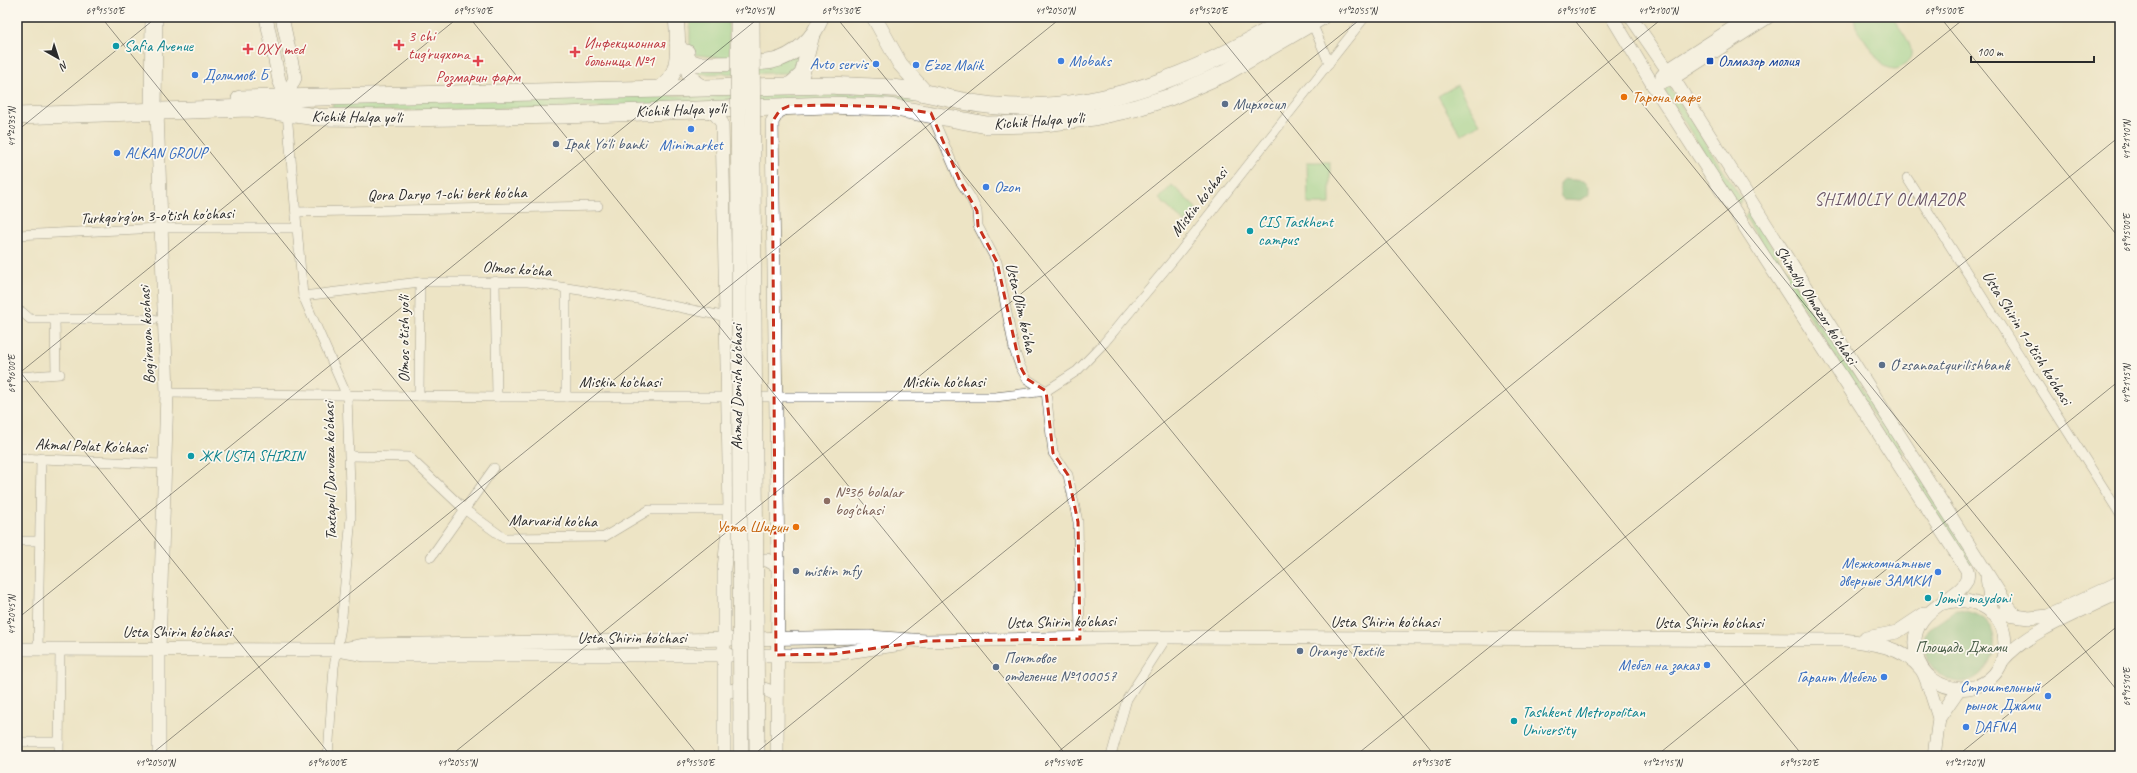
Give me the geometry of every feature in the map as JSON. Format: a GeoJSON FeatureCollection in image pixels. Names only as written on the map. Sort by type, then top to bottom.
{"type":"FeatureCollection","features":[{"type":"Feature","properties":{"kind":"highway","name":"Kichik Halqa yo'li"},"geometry":{"type":"LineString","coordinates":[[17,106],[153,107],[286,105],[656,89],[790,85],[894,88],[972,103],[1008,107],[1055,105],[1107,97],[1164,82],[1196,69],[1237,49],[1291,17]]}},
{"type":"Feature","properties":{"kind":"highway","name":"Kichik Halqa yo'li"},"geometry":{"type":"LineString","coordinates":[[286,105],[317,117],[401,118],[564,115],[789,106],[890,106],[987,125],[1010,125],[1069,120],[1128,109],[1170,97],[1210,80],[1317,20]]}},
{"type":"Feature","properties":{"kind":"highway"},"geometry":{"type":"LineString","coordinates":[[927,94],[928,113]]}},
{"type":"Feature","properties":{"kind":"highway","name":"Kichik Halqa yo'li"},"geometry":{"type":"LineString","coordinates":[[17,116],[153,107]]}},
{"type":"Feature","properties":{"kind":"main road","name":"Taxtapul Darvoza ko'chasi"},"geometry":{"type":"LineString","coordinates":[[266,17],[278,80],[286,105]]}},
{"type":"Feature","properties":{"kind":"main road"},"geometry":{"type":"LineString","coordinates":[[282,17],[295,78],[286,105]]}},
{"type":"Feature","properties":{"kind":"main road"},"geometry":{"type":"LineString","coordinates":[[656,89],[665,86],[673,76],[677,43],[676,17]]}},
{"type":"Feature","properties":{"kind":"main road"},"geometry":{"type":"LineString","coordinates":[[686,17],[687,60],[690,77],[697,84],[706,88]]}},
{"type":"Feature","properties":{"kind":"main road","name":"Ahmad Donish ko'chasi"},"geometry":{"type":"LineString","coordinates":[[738,17],[741,756]]}},
{"type":"Feature","properties":{"kind":"main road","name":"Ahmad Donish ko'chasi"},"geometry":{"type":"LineString","coordinates":[[752,17],[757,756]]}},
{"type":"Feature","properties":{"kind":"main road"},"geometry":{"type":"LineString","coordinates":[[790,85],[802,74],[817,17]]}},
{"type":"Feature","properties":{"kind":"main road"},"geometry":{"type":"LineString","coordinates":[[677,43],[687,60],[698,64],[772,61],[789,54],[813,34],[821,17]]}},
{"type":"Feature","properties":{"kind":"main road"},"geometry":{"type":"LineString","coordinates":[[874,17],[900,64],[927,94]]}},
{"type":"Feature","properties":{"kind":"main road","name":"Shimoliy Olmazor ko'chasi"},"geometry":{"type":"LineString","coordinates":[[1612,17],[1653,85],[1967,570],[1968,579],[1964,587],[1940,604]]}},
{"type":"Feature","properties":{"kind":"main road","name":"Shimoliy Olmazor ko'chasi"},"geometry":{"type":"LineString","coordinates":[[1631,17],[1670,74],[2007,605],[2015,615]]}},
{"type":"Feature","properties":{"kind":"main road"},"geometry":{"type":"LineString","coordinates":[[1653,85],[1750,17]]}},
{"type":"Feature","properties":{"kind":"main road"},"geometry":{"type":"LineString","coordinates":[[1670,74],[1768,17]]}},
{"type":"Feature","properties":{"kind":"main road"},"geometry":{"type":"LineString","coordinates":[[777,756],[776,655],[778,566],[772,122],[778,112],[789,106]]}},
{"type":"Feature","properties":{"kind":"main road","name":"Bog'iravon kochasi"},"geometry":{"type":"LineString","coordinates":[[153,107],[156,229],[166,393]]}},
{"type":"Feature","properties":{"kind":"main road","name":"Ahmad Donish ko'chasi"},"geometry":{"type":"LineString","coordinates":[[706,109],[716,114],[722,123],[730,510],[724,568],[724,756]]}},
{"type":"Feature","properties":{"kind":"main road"},"geometry":{"type":"LineString","coordinates":[[1736,212],[1752,202]]}},
{"type":"Feature","properties":{"kind":"main road","name":"Bog'iravon kochasi"},"geometry":{"type":"LineString","coordinates":[[156,229],[154,319],[156,362],[166,393]]}},
{"type":"Feature","properties":{"kind":"main road"},"geometry":{"type":"LineString","coordinates":[[159,756],[159,649],[166,393]]}},
{"type":"Feature","properties":{"kind":"main road"},"geometry":{"type":"LineString","coordinates":[[1900,467],[1914,457]]}},
{"type":"Feature","properties":{"kind":"main road"},"geometry":{"type":"LineString","coordinates":[[724,568],[737,562],[752,559],[767,560],[778,566]]}},
{"type":"Feature","properties":{"kind":"main road","name":"Shimoliy Olmazor ko'chasi"},"geometry":{"type":"LineString","coordinates":[[1986,571],[1992,613]]}},
{"type":"Feature","properties":{"kind":"main road"},"geometry":{"type":"LineString","coordinates":[[1992,613],[2029,618],[2048,616],[2120,582]]}},
{"type":"Feature","properties":{"kind":"main road"},"geometry":{"type":"LineString","coordinates":[[1922,669],[1934,682],[1950,688],[1972,688],[1984,682],[1994,674],[2001,663],[2019,644],[2041,631],[2120,592]]}},
{"type":"Feature","properties":{"kind":"main road"},"geometry":{"type":"LineString","coordinates":[[1934,756],[1939,718],[1922,669],[1917,660],[1915,641],[1916,632],[1926,613],[1940,604],[1958,599],[1967,600],[1984,606],[1992,613],[2001,627],[2004,636],[2004,654],[2001,663]]}},
{"type":"Feature","properties":{"kind":"main road","name":"Usta Shirin ko'chasi"},"geometry":{"type":"LineString","coordinates":[[1844,640],[1890,635],[1903,629],[1926,613]]}},
{"type":"Feature","properties":{"kind":"main road","name":"Usta Shirin ko'chasi"},"geometry":{"type":"LineString","coordinates":[[338,650],[365,645],[869,637],[926,641],[1167,637],[1844,640],[1879,644],[1906,656],[1922,669]]}},
{"type":"Feature","properties":{"kind":"main road","name":"Usta Shirin ko'chasi"},"geometry":{"type":"LineString","coordinates":[[17,649],[338,650],[366,655],[724,656],[834,654],[926,641]]}},
{"type":"Feature","properties":{"kind":"main road"},"geometry":{"type":"LineString","coordinates":[[724,696],[737,688],[751,686],[765,689],[777,695]]}},
{"type":"Feature","properties":{"kind":"main road"},"geometry":{"type":"LineString","coordinates":[[1939,718],[1959,689]]}},
{"type":"Feature","properties":{"kind":"street"},"geometry":{"type":"LineString","coordinates":[[150,17],[153,107]]}},
{"type":"Feature","properties":{"kind":"street"},"geometry":{"type":"LineString","coordinates":[[153,107],[158,17]]}},
{"type":"Feature","properties":{"kind":"street","name":"Miskin ko'chasi"},"geometry":{"type":"LineString","coordinates":[[166,393],[497,398],[775,396],[995,397],[1046,391],[1077,371],[1104,343],[1178,254],[1365,17]]}},
{"type":"Feature","properties":{"kind":"street"},"geometry":{"type":"LineString","coordinates":[[1317,20],[1329,63]]}},
{"type":"Feature","properties":{"kind":"street","name":"Taxtapul Darvoza ko'chasi"},"geometry":{"type":"LineString","coordinates":[[286,105],[303,296],[348,396],[351,517],[342,627],[334,667],[328,756]]}},
{"type":"Feature","properties":{"kind":"street","name":"Usta-Olim ko'cha"},"geometry":{"type":"LineString","coordinates":[[928,113],[960,182],[972,198],[977,211],[978,226],[997,262],[1014,349],[1020,366],[1027,379],[1046,391]]}},
{"type":"Feature","properties":{"kind":"street","name":"Usta Shirin 1-o'tish ko'chasi"},"geometry":{"type":"LineString","coordinates":[[1907,178],[2120,514]]}},
{"type":"Feature","properties":{"kind":"street","name":"Qora Daryo 1-chi berk ko'cha"},"geometry":{"type":"LineString","coordinates":[[296,212],[598,206]]}},
{"type":"Feature","properties":{"kind":"street","name":"Turkqo'rg'on 3-o'tish ko'chasi"},"geometry":{"type":"LineString","coordinates":[[17,235],[156,229],[297,228]]}},
{"type":"Feature","properties":{"kind":"street"},"geometry":{"type":"LineString","coordinates":[[494,281],[497,398]]}},
{"type":"Feature","properties":{"kind":"street","name":"Olmos ko'cha"},"geometry":{"type":"LineString","coordinates":[[303,296],[420,282],[528,282],[644,300],[727,317]]}},
{"type":"Feature","properties":{"kind":"street","name":"Olmos o'tish yo'li"},"geometry":{"type":"LineString","coordinates":[[419,396],[420,282]]}},
{"type":"Feature","properties":{"kind":"street"},"geometry":{"type":"LineString","coordinates":[[566,288],[566,397]]}},
{"type":"Feature","properties":{"kind":"street"},"geometry":{"type":"LineString","coordinates":[[17,312],[23,313],[30,319],[154,319]]}},
{"type":"Feature","properties":{"kind":"street"},"geometry":{"type":"LineString","coordinates":[[17,377],[59,374],[55,319]]}},
{"type":"Feature","properties":{"kind":"street"},"geometry":{"type":"LineString","coordinates":[[1046,391],[1053,453],[1068,475],[1078,522],[1080,639]]}},
{"type":"Feature","properties":{"kind":"street","name":"Marvarid ko'cha"},"geometry":{"type":"LineString","coordinates":[[350,456],[409,457],[464,509],[502,536],[509,538],[604,537],[649,510],[730,510]]}},
{"type":"Feature","properties":{"kind":"street","name":"Akmal Polat Ko'chasi"},"geometry":{"type":"LineString","coordinates":[[17,458],[163,464]]}},
{"type":"Feature","properties":{"kind":"street"},"geometry":{"type":"LineString","coordinates":[[38,649],[41,458]]}},
{"type":"Feature","properties":{"kind":"street"},"geometry":{"type":"LineString","coordinates":[[431,556],[494,468]]}},
{"type":"Feature","properties":{"kind":"street"},"geometry":{"type":"LineString","coordinates":[[17,541],[39,541]]}},
{"type":"Feature","properties":{"kind":"street"},"geometry":{"type":"LineString","coordinates":[[1111,756],[1127,699],[1167,637]]}},
{"type":"Feature","properties":{"kind":"street"},"geometry":{"type":"LineString","coordinates":[[59,756],[60,649]]}},
{"type":"Feature","properties":{"kind":"street"},"geometry":{"type":"LineString","coordinates":[[17,742],[59,742]]}},
{"type":"Feature","properties":{"kind":"highlighted area"},"geometry":{"type":"Polygon","coordinates":[[[827,105],[890,107],[931,113],[960,181],[977,211],[978,226],[997,262],[1020,366],[1027,379],[1046,391],[1053,453],[1068,475],[1078,522],[1080,639],[926,641],[834,654],[776,655],[772,122],[780,110],[789,106],[827,105]]]}},
{"type":"Feature","properties":{"kind":"green space"},"geometry":{"type":"Polygon","coordinates":[[[690,17],[728,17],[730,59],[690,54],[690,17]]]}},
{"type":"Feature","properties":{"kind":"green space"},"geometry":{"type":"Polygon","coordinates":[[[1854,17],[1892,17],[1905,35],[1911,48],[1909,61],[1898,69],[1882,65],[1856,27],[1854,17]]]}},
{"type":"Feature","properties":{"kind":"green space"},"geometry":{"type":"Polygon","coordinates":[[[803,50],[801,66],[791,73],[695,74],[691,65],[803,50]]]}},
{"type":"Feature","properties":{"kind":"green space"},"geometry":{"type":"Polygon","coordinates":[[[1457,85],[1480,124],[1461,135],[1438,96],[1457,85]]]}},
{"type":"Feature","properties":{"kind":"green space"},"geometry":{"type":"Polygon","coordinates":[[[1669,86],[1741,198],[1740,203],[1736,203],[1666,93],[1665,88],[1669,86]]]}},
{"type":"Feature","properties":{"kind":"green space"},"geometry":{"type":"Polygon","coordinates":[[[880,92],[915,99],[915,101],[914,103],[366,111],[332,108],[333,101],[880,92]]]}},
{"type":"Feature","properties":{"kind":"green space"},"geometry":{"type":"Polygon","coordinates":[[[1307,162],[1330,162],[1330,204],[1308,204],[1307,162]]]}},
{"type":"Feature","properties":{"kind":"green space"},"geometry":{"type":"Polygon","coordinates":[[[1564,179],[1584,181],[1589,186],[1589,195],[1581,200],[1563,199],[1560,195],[1560,183],[1564,179]]]}},
{"type":"Feature","properties":{"kind":"green space"},"geometry":{"type":"Polygon","coordinates":[[[1172,185],[1197,209],[1185,223],[1159,199],[1172,185]]]}},
{"type":"Feature","properties":{"kind":"green space"},"geometry":{"type":"Polygon","coordinates":[[[1748,213],[1751,214],[1904,452],[1899,456],[1745,217],[1748,213]]]}},
{"type":"Feature","properties":{"kind":"green space"},"geometry":{"type":"Polygon","coordinates":[[[1914,468],[1974,562],[1969,565],[1909,470],[1914,468]]]}},
{"type":"Feature","properties":{"kind":"green space","name":"Площадь Джами"},"geometry":{"type":"Polygon","coordinates":[[[1956,610],[1977,615],[1989,626],[1994,640],[1992,655],[1985,669],[1974,678],[1960,682],[1944,677],[1939,673],[1926,656],[1924,649],[1925,636],[1929,630],[1935,624],[1956,610]]]}},
{"type":"Feature","properties":{"kind":"place","name":"3 chi tug'ruqxona"},"geometry":{"type":"Point","coordinates":[399,45]}},
{"type":"Feature","properties":{"kind":"place","name":"Safia Avenue"},"geometry":{"type":"Point","coordinates":[116,46]}},
{"type":"Feature","properties":{"kind":"place","name":"OXY med"},"geometry":{"type":"Point","coordinates":[248,49]}},
{"type":"Feature","properties":{"kind":"place","name":"Инфекционная больница №1"},"geometry":{"type":"Point","coordinates":[575,52]}},
{"type":"Feature","properties":{"kind":"place","name":"Розмарин фарм"},"geometry":{"type":"Point","coordinates":[478,61]}},
{"type":"Feature","properties":{"kind":"place","name":"Mobaks"},"geometry":{"type":"Point","coordinates":[1061,61]}},
{"type":"Feature","properties":{"kind":"place","name":"Олмазор молия"},"geometry":{"type":"Point","coordinates":[1710,61]}},
{"type":"Feature","properties":{"kind":"place","name":"Avto servis"},"geometry":{"type":"Point","coordinates":[876,64]}},
{"type":"Feature","properties":{"kind":"place","name":"E'zoz Malik"},"geometry":{"type":"Point","coordinates":[916,65]}},
{"type":"Feature","properties":{"kind":"place","name":"Долимов. Б"},"geometry":{"type":"Point","coordinates":[195,75]}},
{"type":"Feature","properties":{"kind":"place","name":"Тарона кафе"},"geometry":{"type":"Point","coordinates":[1624,97]}},
{"type":"Feature","properties":{"kind":"place","name":"Мирхосил"},"geometry":{"type":"Point","coordinates":[1225,104]}},
{"type":"Feature","properties":{"kind":"place","name":"Minimarket"},"geometry":{"type":"Point","coordinates":[691,129]}},
{"type":"Feature","properties":{"kind":"place","name":"Ipak Yo'li banki"},"geometry":{"type":"Point","coordinates":[556,144]}},
{"type":"Feature","properties":{"kind":"place","name":"ALKAN GROUP"},"geometry":{"type":"Point","coordinates":[117,153]}},
{"type":"Feature","properties":{"kind":"place","name":"Ozon"},"geometry":{"type":"Point","coordinates":[986,187]}},
{"type":"Feature","properties":{"kind":"place","name":"CIS Taskhent campus"},"geometry":{"type":"Point","coordinates":[1250,231]}},
{"type":"Feature","properties":{"kind":"place","name":"Oʻzsanoatqurilishbank"},"geometry":{"type":"Point","coordinates":[1882,365]}},
{"type":"Feature","properties":{"kind":"place","name":"ЖК USTA SHIRIN"},"geometry":{"type":"Point","coordinates":[191,456]}},
{"type":"Feature","properties":{"kind":"place","name":"№36 bolalar bog'chasi"},"geometry":{"type":"Point","coordinates":[827,501]}},
{"type":"Feature","properties":{"kind":"place","name":"Уста Ширин"},"geometry":{"type":"Point","coordinates":[796,527]}},
{"type":"Feature","properties":{"kind":"place","name":"miskin mfy"},"geometry":{"type":"Point","coordinates":[796,571]}},
{"type":"Feature","properties":{"kind":"place","name":"Межкомнатные дверные ЗАМКИ"},"geometry":{"type":"Point","coordinates":[1938,572]}},
{"type":"Feature","properties":{"kind":"place","name":"Jomiy maydoni"},"geometry":{"type":"Point","coordinates":[1928,598]}},
{"type":"Feature","properties":{"kind":"place","name":"Orange Textile"},"geometry":{"type":"Point","coordinates":[1300,651]}},
{"type":"Feature","properties":{"kind":"place","name":"Мебел на заказ"},"geometry":{"type":"Point","coordinates":[1707,665]}},
{"type":"Feature","properties":{"kind":"place","name":"Почтовое отделение №100057"},"geometry":{"type":"Point","coordinates":[996,667]}},
{"type":"Feature","properties":{"kind":"place","name":"Гарант Мебель"},"geometry":{"type":"Point","coordinates":[1884,677]}},
{"type":"Feature","properties":{"kind":"place","name":"Строительный рынок Джами"},"geometry":{"type":"Point","coordinates":[2048,696]}},
{"type":"Feature","properties":{"kind":"place","name":"Tashkent Metropolitan University"},"geometry":{"type":"Point","coordinates":[1514,721]}},
{"type":"Feature","properties":{"kind":"place","name":"DAFNA"},"geometry":{"type":"Point","coordinates":[1966,727]}},
{"type":"Feature","properties":{"kind":"district","name":"SHIMOLIY OLMAZOR"},"geometry":{"type":"Point","coordinates":[1890,199]}}]}
